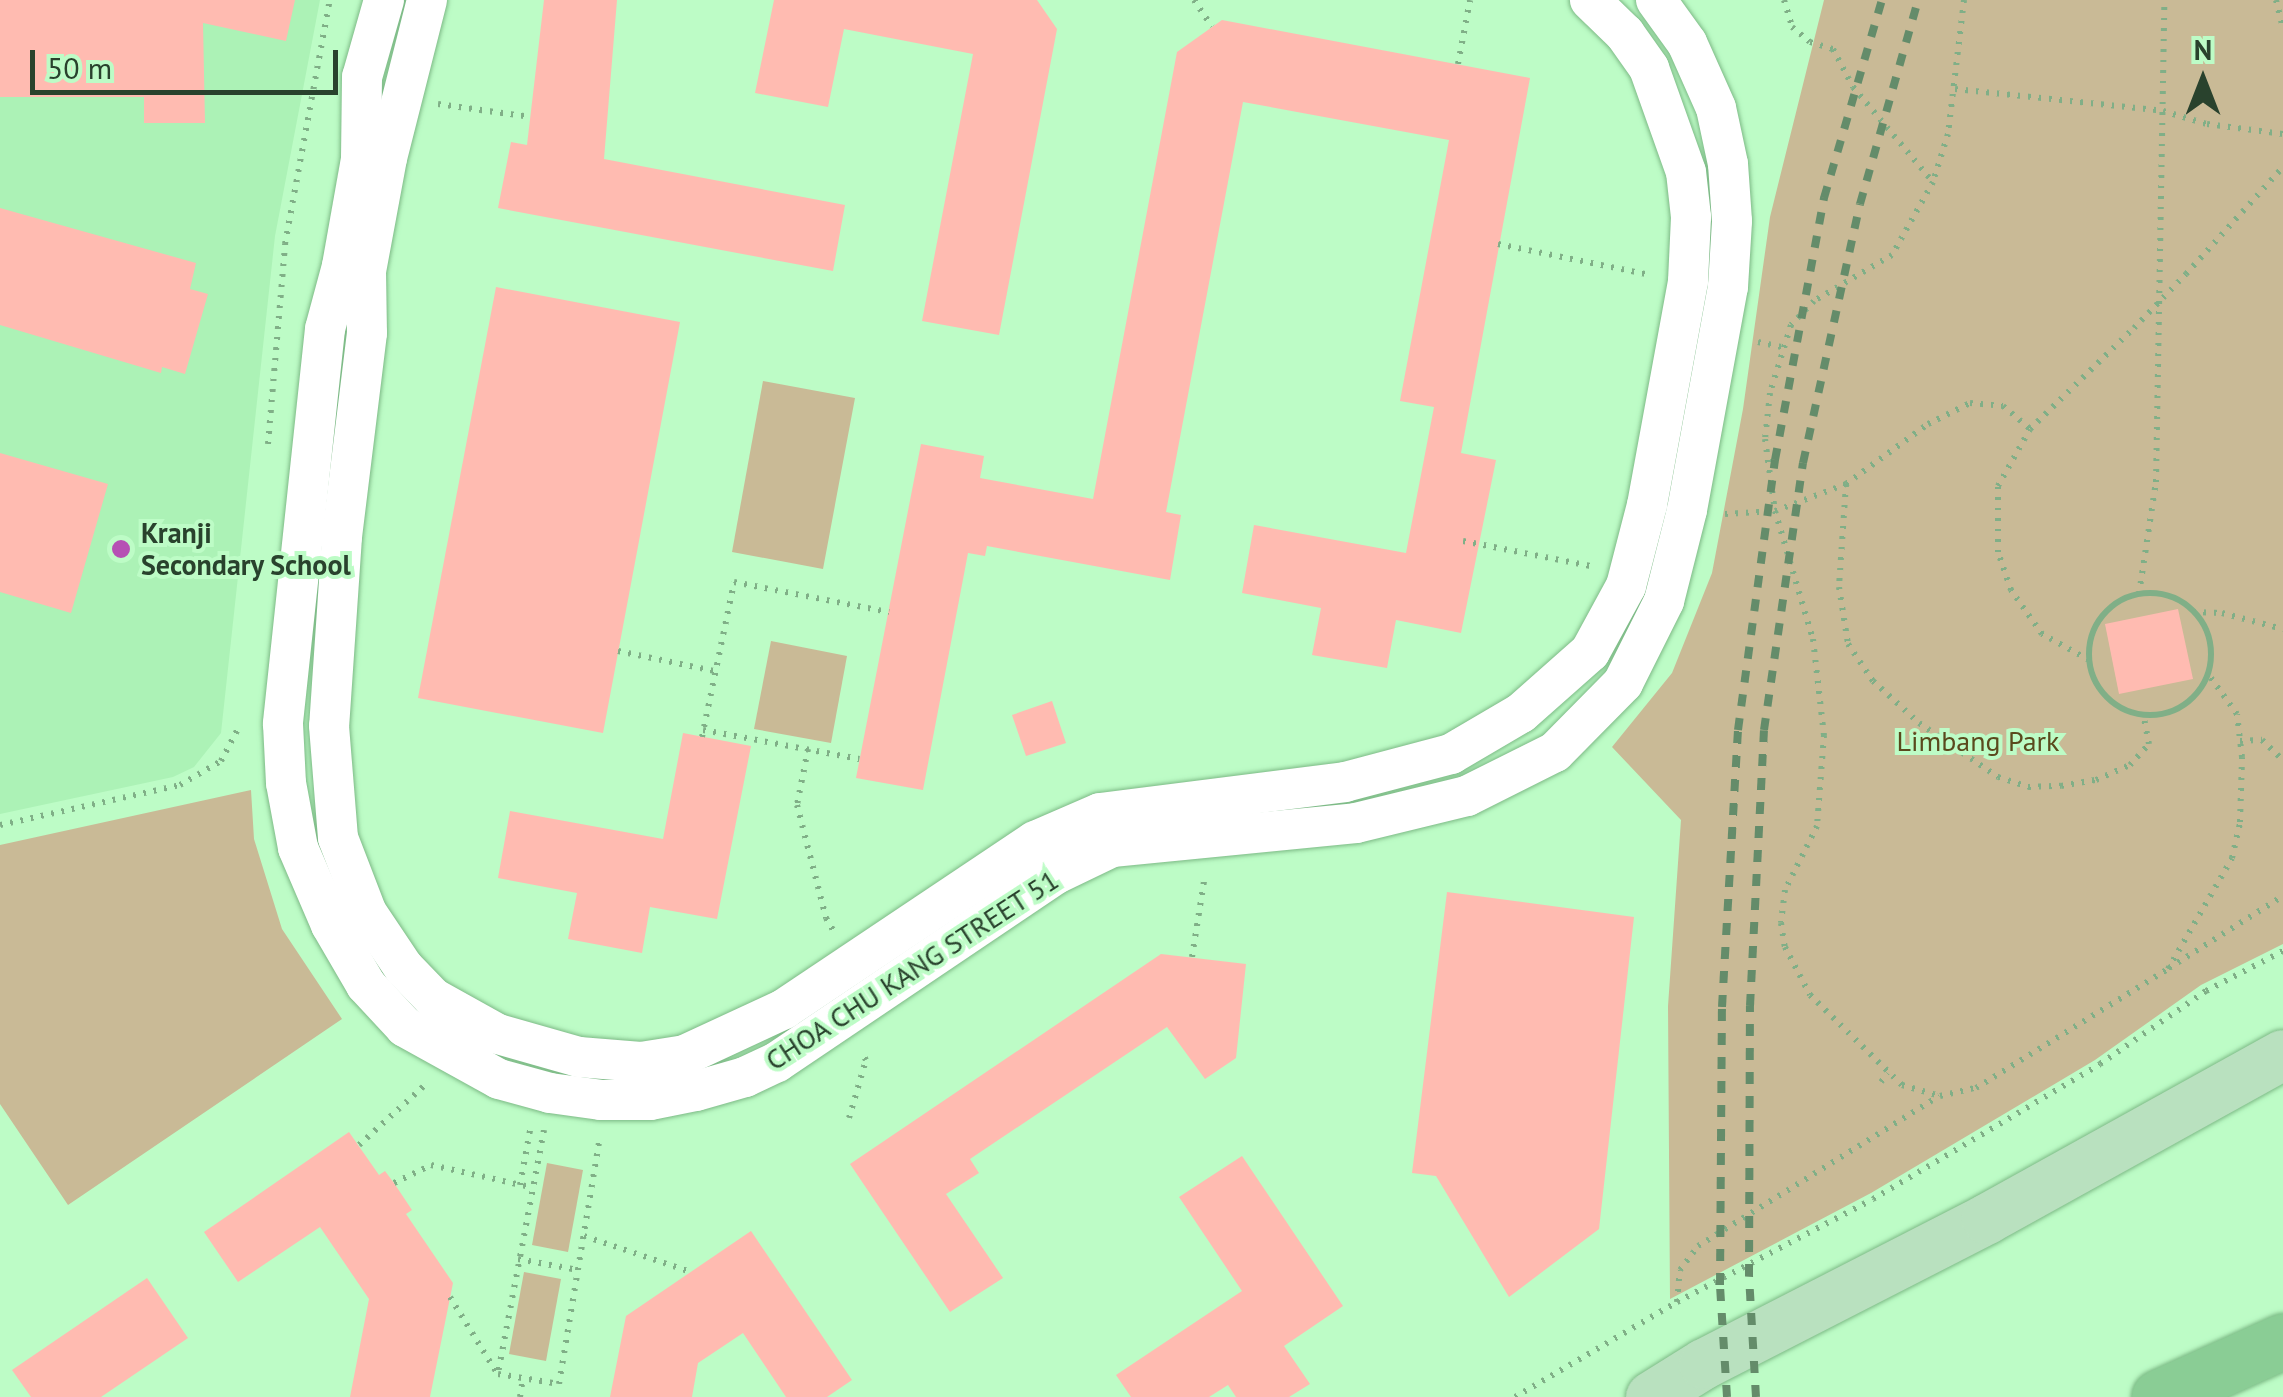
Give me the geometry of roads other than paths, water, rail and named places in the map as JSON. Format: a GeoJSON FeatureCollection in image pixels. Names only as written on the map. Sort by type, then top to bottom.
{"type":"FeatureCollection","features":[{"type":"Feature","properties":{"kind":"highway"},"geometry":{"type":"LineString","coordinates":[[2159,1397],[2283,1342]]}},
{"type":"Feature","properties":{"kind":"main road"},"geometry":{"type":"LineString","coordinates":[[1651,1397],[1704,1364],[1987,1219],[2283,1055]]}},
{"type":"Feature","properties":{"kind":"street","name":"CHOA CHU KANG STREET 51"},"geometry":{"type":"LineString","coordinates":[[384,0],[362,77],[361,159],[342,266],[325,329],[285,706],[286,783],[298,848],[348,955],[366,985],[405,1027],[464,1063],[516,1084],[550,1094],[650,1100],[746,1077],[777,1062],[1054,874],[1112,847],[1356,823],[1467,796],[1555,752],[1623,683],[1664,601],[1687,510],[1728,287],[1732,220],[1728,164],[1716,108],[1687,43],[1656,0]]}},
{"type":"Feature","properties":{"kind":"street","name":"CHOA CHU KANG STREET 51"},"geometry":{"type":"LineString","coordinates":[[427,0],[398,111],[366,271],[367,334],[342,537],[330,726],[338,838],[367,913],[404,968],[433,998],[498,1034],[578,1058],[641,1062],[684,1055],[784,1009],[1035,840],[1100,813],[1345,782],[1451,754],[1521,714],[1590,652],[1626,586],[1647,506],[1688,281],[1691,217],[1686,172],[1649,68],[1625,34],[1590,0]]}},
{"type":"Feature","properties":{"kind":"railway"},"geometry":{"type":"LineString","coordinates":[[1727,1397],[1720,1285],[1722,1007],[1738,730],[1775,460],[1824,198],[1882,0]]}},
{"type":"Feature","properties":{"kind":"railway"},"geometry":{"type":"LineString","coordinates":[[1756,1397],[1749,1276],[1750,1006],[1764,730],[1803,463],[1860,204],[1918,0]]}},
{"type":"Feature","properties":{"kind":"place","name":"Kranji Secondary School"},"geometry":{"type":"Point","coordinates":[121,549]}},
{"type":"Feature","properties":{"kind":"park label","name":"Limbang Park"},"geometry":{"type":"Point","coordinates":[1978,741]}}]}
